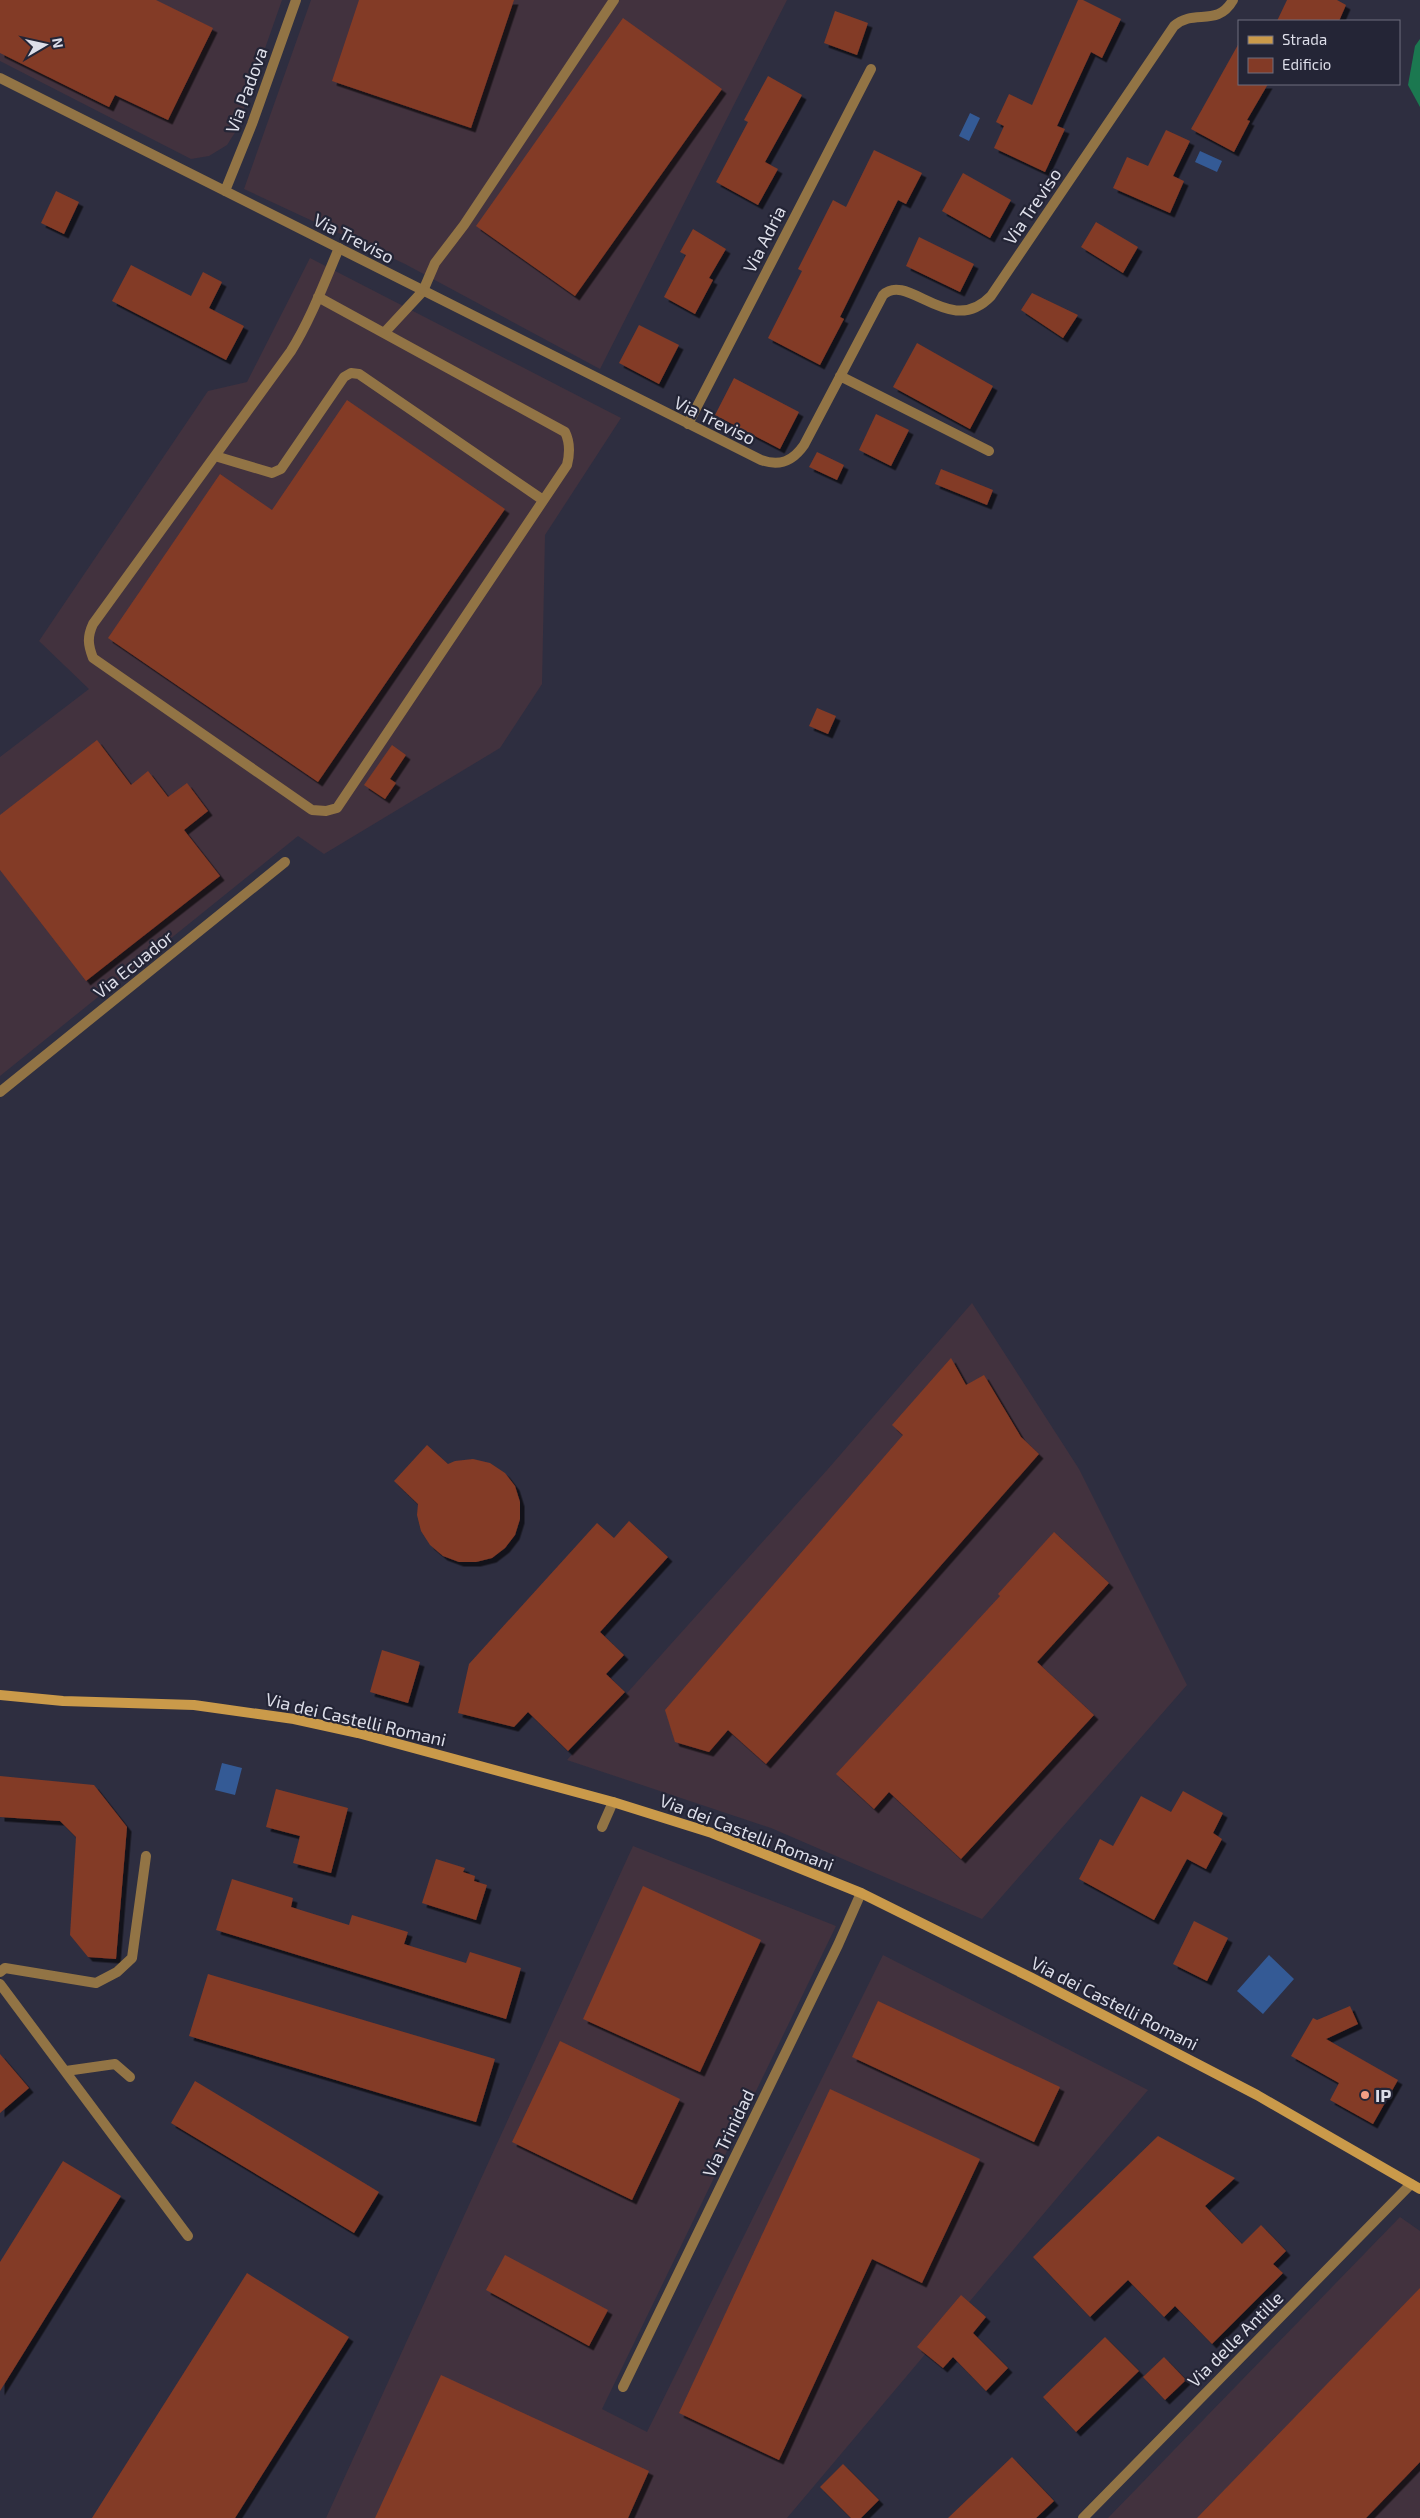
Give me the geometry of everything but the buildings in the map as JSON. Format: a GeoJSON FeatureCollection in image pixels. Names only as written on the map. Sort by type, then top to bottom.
{"type":"FeatureCollection","features":[{"type":"Feature","properties":{"kind":"main road","name":"Via dei Castelli Romani"},"geometry":{"type":"LineString","coordinates":[[0,1695],[63,1701],[194,1705],[261,1713],[358,1733],[613,1802],[746,1845],[861,1893],[1032,1978],[1257,2095],[1416,2186]]}},
{"type":"Feature","properties":{"kind":"street","name":"Via Padova"},"geometry":{"type":"LineString","coordinates":[[224,191],[252,124],[296,0]]}},
{"type":"Feature","properties":{"kind":"street"},"geometry":{"type":"LineString","coordinates":[[384,333],[423,291],[436,263],[464,225],[614,0]]}},
{"type":"Feature","properties":{"kind":"street","name":"Via Treviso"},"geometry":{"type":"LineString","coordinates":[[0,78],[688,424],[773,464],[787,462],[804,444],[879,300],[887,291],[902,291],[956,311],[972,310],[986,301],[1174,26],[1189,18],[1217,16],[1227,9],[1233,0]]}},
{"type":"Feature","properties":{"kind":"street","name":"Via Adria"},"geometry":{"type":"LineString","coordinates":[[688,424],[871,69]]}},
{"type":"Feature","properties":{"kind":"street"},"geometry":{"type":"LineString","coordinates":[[318,297],[565,432],[568,438],[569,450],[567,464],[337,808],[326,811],[312,810],[94,658],[88,647],[88,634],[93,624],[291,351],[306,327],[318,297],[339,248]]}},
{"type":"Feature","properties":{"kind":"street"},"geometry":{"type":"LineString","coordinates":[[214,456],[272,473],[281,469],[344,377],[351,373],[359,374],[543,500]]}},
{"type":"Feature","properties":{"kind":"street"},"geometry":{"type":"LineString","coordinates":[[840,376],[989,451]]}},
{"type":"Feature","properties":{"kind":"street","name":"Via Ecuador"},"geometry":{"type":"LineString","coordinates":[[0,1092],[285,862]]}},
{"type":"Feature","properties":{"kind":"street"},"geometry":{"type":"LineString","coordinates":[[602,1827],[613,1802]]}},
{"type":"Feature","properties":{"kind":"street"},"geometry":{"type":"LineString","coordinates":[[0,1972],[5,1968],[96,1983],[117,1972],[132,1958],[146,1856]]}},
{"type":"Feature","properties":{"kind":"street","name":"Via Trinidad"},"geometry":{"type":"LineString","coordinates":[[623,2387],[834,1954],[861,1893]]}},
{"type":"Feature","properties":{"kind":"street"},"geometry":{"type":"LineString","coordinates":[[0,1984],[188,2236]]}},
{"type":"Feature","properties":{"kind":"street"},"geometry":{"type":"LineString","coordinates":[[66,2071],[115,2064],[130,2077]]}},
{"type":"Feature","properties":{"kind":"street","name":"Via delle Antille"},"geometry":{"type":"LineString","coordinates":[[1082,2518],[1416,2186]]}},
{"type":"Feature","properties":{"kind":"shaded area"},"geometry":{"type":"Polygon","coordinates":[[[0,0],[282,0],[236,131],[227,145],[209,156],[191,159],[0,61],[0,0]]]}},
{"type":"Feature","properties":{"kind":"shaded area"},"geometry":{"type":"Polygon","coordinates":[[[311,0],[787,0],[600,369],[405,264],[244,189],[311,0]]]}},
{"type":"Feature","properties":{"kind":"shaded area"},"geometry":{"type":"Polygon","coordinates":[[[310,258],[621,418],[545,535],[542,684],[500,748],[324,854],[298,836],[0,1076],[0,757],[89,689],[39,641],[208,391],[247,382],[310,258]]]}},
{"type":"Feature","properties":{"kind":"shaded area"},"geometry":{"type":"Polygon","coordinates":[[[972,1303],[1079,1469],[1187,1685],[982,1919],[771,1828],[567,1760],[828,1469],[972,1303]]]}},
{"type":"Feature","properties":{"kind":"shaded area"},"geometry":{"type":"Polygon","coordinates":[[[633,1846],[836,1926],[602,2409],[647,2432],[883,1955],[1148,2090],[787,2518],[326,2518],[633,1846]]]}},
{"type":"Feature","properties":{"kind":"shaded area"},"geometry":{"type":"Polygon","coordinates":[[[1400,2217],[1420,2231],[1420,2518],[1108,2518],[1400,2217]]]}},
{"type":"Feature","properties":{"kind":"green space"},"geometry":{"type":"Polygon","coordinates":[[[1420,39],[1420,107],[1408,85],[1415,46],[1420,39]]]}},
{"type":"Feature","properties":{"kind":"water"},"geometry":{"type":"Polygon","coordinates":[[[970,113],[980,118],[969,141],[959,136],[970,113]]]}},
{"type":"Feature","properties":{"kind":"water"},"geometry":{"type":"Polygon","coordinates":[[[1200,151],[1222,161],[1217,172],[1195,162],[1200,151]]]}},
{"type":"Feature","properties":{"kind":"water"},"geometry":{"type":"Polygon","coordinates":[[[222,1763],[242,1768],[235,1795],[215,1790],[222,1763]]]}},
{"type":"Feature","properties":{"kind":"water"},"geometry":{"type":"Polygon","coordinates":[[[1269,1955],[1294,1979],[1263,2014],[1237,1991],[1269,1955]]]}},
{"type":"Feature","properties":{"kind":"place","name":"IP"},"geometry":{"type":"Point","coordinates":[1365,2095]}}]}
